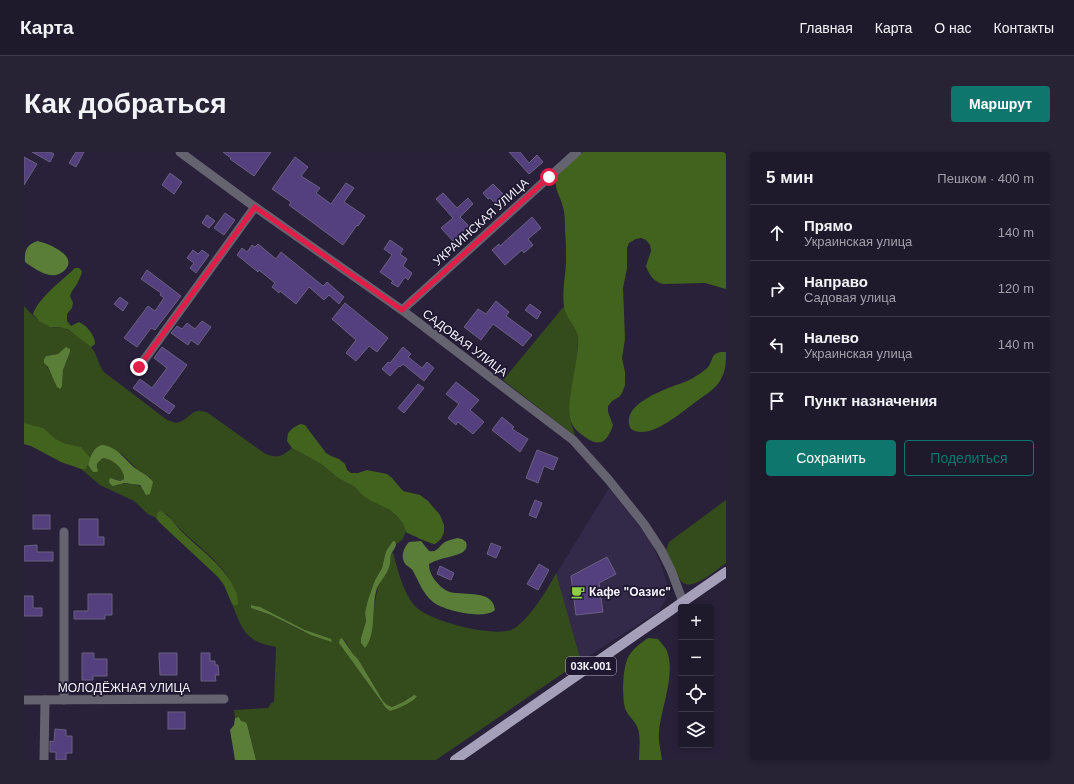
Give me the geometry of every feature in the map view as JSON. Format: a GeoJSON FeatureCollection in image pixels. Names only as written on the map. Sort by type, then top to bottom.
{"type":"FeatureCollection","features":[{"type":"Feature","properties":{"kind":"main road","name":"03К-001"},"geometry":{"type":"LineString","coordinates":[[455,760],[726,572]]}},
{"type":"Feature","properties":{"kind":"street","name":"САДОВАЯ УЛИЦА"},"geometry":{"type":"LineString","coordinates":[[180,152],[255,207],[402,310],[573,440],[608,479],[644,524],[664,556],[683,602]]}},
{"type":"Feature","properties":{"kind":"street","name":"УКРАИНСКАЯ УЛИЦА"},"geometry":{"type":"LineString","coordinates":[[402,310],[577,152]]}},
{"type":"Feature","properties":{"kind":"street"},"geometry":{"type":"LineString","coordinates":[[139,367],[255,207]]}},
{"type":"Feature","properties":{"kind":"street"},"geometry":{"type":"LineString","coordinates":[[64,532],[64,700]]}},
{"type":"Feature","properties":{"kind":"street","name":"МОЛОДЁЖНАЯ УЛИЦА"},"geometry":{"type":"LineString","coordinates":[[24,700],[224,699]]}},
{"type":"Feature","properties":{"kind":"street"},"geometry":{"type":"LineString","coordinates":[[44,760],[45,700]]}},
{"type":"Feature","properties":{"kind":"shaded area"},"geometry":{"type":"Polygon","coordinates":[[[583,152],[726,152],[726,289],[705,283],[663,284],[657,282],[652,278],[646,266],[651,251],[650,245],[646,240],[641,238],[629,243],[627,248],[627,268],[623,288],[625,339],[622,358],[625,372],[625,385],[619,397],[612,401],[608,406],[608,412],[613,425],[608,436],[599,443],[590,440],[578,431],[573,426],[570,416],[570,395],[577,358],[578,337],[576,330],[567,316],[563,301],[566,261],[565,219],[556,183],[557,177],[560,173],[583,152]]]}},
{"type":"Feature","properties":{"kind":"shaded area"},"geometry":{"type":"Polygon","coordinates":[[[38,241],[55,248],[66,256],[68,266],[64,271],[56,275],[47,274],[37,270],[25,262],[27,248],[34,242],[38,241]]]}},
{"type":"Feature","properties":{"kind":"shaded area"},"geometry":{"type":"Polygon","coordinates":[[[75,268],[79,268],[82,271],[70,296],[73,303],[72,308],[67,314],[67,321],[71,326],[79,322],[88,328],[95,341],[95,344],[91,347],[69,330],[60,327],[50,327],[40,322],[33,314],[45,295],[75,268]]]}},
{"type":"Feature","properties":{"kind":"shaded area"},"geometry":{"type":"Polygon","coordinates":[[[565,305],[567,313],[576,329],[578,338],[577,357],[570,405],[570,420],[575,436],[503,380],[565,305]]]}},
{"type":"Feature","properties":{"kind":"shaded area"},"geometry":{"type":"Polygon","coordinates":[[[24,306],[35,318],[45,325],[64,328],[85,341],[93,350],[104,372],[167,420],[176,423],[195,412],[200,411],[208,413],[268,455],[279,456],[292,448],[321,464],[338,478],[355,487],[362,495],[390,510],[397,516],[403,524],[406,532],[402,540],[397,544],[393,541],[386,551],[382,568],[375,580],[365,613],[366,621],[361,638],[362,646],[373,621],[378,587],[390,564],[391,555],[393,552],[401,580],[410,600],[421,611],[445,622],[490,631],[502,632],[511,630],[523,621],[536,605],[556,573],[581,661],[436,760],[256,760],[247,724],[241,721],[239,717],[235,718],[234,710],[268,708],[271,703],[274,702],[276,647],[258,642],[246,633],[232,604],[235,606],[235,591],[228,576],[212,558],[167,514],[157,513],[156,518],[148,514],[134,501],[100,485],[81,469],[86,469],[88,465],[90,468],[96,467],[99,461],[103,458],[110,460],[121,468],[124,475],[124,479],[120,481],[113,478],[123,483],[140,486],[144,493],[151,478],[138,470],[124,456],[110,447],[93,451],[91,458],[81,447],[64,443],[49,433],[24,423],[24,306]],[[66,348],[58,354],[46,356],[44,359],[48,369],[62,386],[63,370],[70,352],[66,348]],[[254,605],[251,608],[271,615],[304,632],[305,630],[254,605]],[[343,638],[351,659],[382,703],[395,709],[404,704],[414,695],[392,707],[387,705],[343,638]]]}},
{"type":"Feature","properties":{"kind":"shaded area"},"geometry":{"type":"Polygon","coordinates":[[[66,347],[70,349],[70,352],[63,370],[62,386],[60,389],[57,387],[48,367],[44,363],[44,359],[46,356],[58,354],[66,347]]]}},
{"type":"Feature","properties":{"kind":"shaded area"},"geometry":{"type":"Polygon","coordinates":[[[726,352],[725,368],[720,381],[713,389],[664,425],[646,432],[638,432],[631,429],[629,420],[632,412],[638,405],[657,393],[696,376],[708,368],[715,354],[726,352]]]}},
{"type":"Feature","properties":{"kind":"shaded area"},"geometry":{"type":"Polygon","coordinates":[[[24,423],[43,428],[56,439],[64,443],[81,447],[91,458],[86,469],[81,469],[61,462],[31,446],[24,444],[24,423]]]}},
{"type":"Feature","properties":{"kind":"shaded area"},"geometry":{"type":"Polygon","coordinates":[[[300,424],[305,425],[326,453],[339,459],[345,464],[347,470],[351,473],[358,473],[367,470],[387,474],[403,491],[420,495],[428,501],[440,515],[444,525],[444,532],[441,539],[433,544],[406,532],[403,524],[390,510],[371,501],[362,495],[355,487],[338,478],[321,464],[292,448],[287,441],[288,433],[300,424]]]}},
{"type":"Feature","properties":{"kind":"shaded area"},"geometry":{"type":"Polygon","coordinates":[[[101,445],[113,448],[133,467],[150,478],[153,482],[150,494],[146,495],[140,485],[124,483],[113,486],[110,484],[110,478],[120,481],[124,479],[124,476],[119,467],[110,460],[103,458],[98,463],[97,472],[93,472],[88,465],[94,451],[101,445]]]}},
{"type":"Feature","properties":{"kind":"shaded area"},"geometry":{"type":"Polygon","coordinates":[[[609,488],[647,536],[652,545],[667,583],[666,599],[659,611],[581,661],[556,574],[609,488]]]}},
{"type":"Feature","properties":{"kind":"shaded area"},"geometry":{"type":"Polygon","coordinates":[[[726,500],[726,563],[704,579],[691,584],[685,584],[677,575],[666,550],[669,542],[726,500]]]}},
{"type":"Feature","properties":{"kind":"shaded area"},"geometry":{"type":"Polygon","coordinates":[[[160,511],[170,518],[182,532],[217,564],[232,583],[237,594],[238,604],[235,606],[232,604],[224,585],[218,577],[159,522],[156,518],[157,513],[160,511]]]}},
{"type":"Feature","properties":{"kind":"shaded area"},"geometry":{"type":"Polygon","coordinates":[[[457,538],[466,542],[465,550],[462,553],[429,564],[431,574],[439,585],[447,591],[484,596],[489,599],[493,603],[495,610],[490,613],[464,613],[438,605],[426,595],[411,568],[404,562],[403,553],[409,542],[421,541],[429,551],[435,551],[444,542],[457,538]]]}},
{"type":"Feature","properties":{"kind":"shaded area"},"geometry":{"type":"Polygon","coordinates":[[[393,541],[395,541],[396,546],[391,556],[388,570],[377,588],[371,635],[365,648],[361,643],[361,638],[366,621],[365,613],[368,600],[375,580],[382,568],[386,551],[393,541]]]}},
{"type":"Feature","properties":{"kind":"shaded area"},"geometry":{"type":"Polygon","coordinates":[[[251,605],[260,607],[305,630],[331,639],[332,642],[311,635],[271,615],[251,608],[251,605]]]}},
{"type":"Feature","properties":{"kind":"shaded area"},"geometry":{"type":"Polygon","coordinates":[[[342,638],[358,659],[383,701],[387,705],[392,707],[414,695],[417,696],[412,701],[393,710],[390,711],[386,708],[339,643],[340,639],[342,638]]]}},
{"type":"Feature","properties":{"kind":"shaded area"},"geometry":{"type":"Polygon","coordinates":[[[648,638],[658,639],[666,649],[669,658],[669,679],[659,732],[662,760],[639,760],[640,740],[638,729],[626,711],[624,703],[623,681],[627,659],[638,645],[648,638]]]}},
{"type":"Feature","properties":{"kind":"shaded area"},"geometry":{"type":"Polygon","coordinates":[[[239,717],[241,721],[247,724],[256,760],[235,760],[230,730],[234,725],[235,718],[239,717]]]}},
{"type":"Feature","properties":{"kind":"building"},"geometry":{"type":"Polygon","coordinates":[[[32,152],[50,152],[54,154],[50,162],[32,152]]]}},
{"type":"Feature","properties":{"kind":"building"},"geometry":{"type":"Polygon","coordinates":[[[76,152],[84,152],[76,167],[69,163],[76,152]]]}},
{"type":"Feature","properties":{"kind":"building"},"geometry":{"type":"Polygon","coordinates":[[[223,152],[271,152],[254,176],[230,159],[231,158],[223,152]]]}},
{"type":"Feature","properties":{"kind":"building"},"geometry":{"type":"Polygon","coordinates":[[[509,152],[520,152],[529,163],[537,155],[543,162],[529,174],[509,152]]]}},
{"type":"Feature","properties":{"kind":"building"},"geometry":{"type":"Polygon","coordinates":[[[24,157],[37,164],[24,185],[24,157]]]}},
{"type":"Feature","properties":{"kind":"building"},"geometry":{"type":"Polygon","coordinates":[[[295,157],[308,167],[301,176],[320,188],[316,193],[331,204],[346,183],[354,188],[344,202],[365,216],[343,245],[289,205],[291,202],[272,189],[295,157]]]}},
{"type":"Feature","properties":{"kind":"building"},"geometry":{"type":"Polygon","coordinates":[[[170,173],[182,182],[174,194],[162,185],[170,173]]]}},
{"type":"Feature","properties":{"kind":"building"},"geometry":{"type":"Polygon","coordinates":[[[493,184],[505,196],[496,204],[490,198],[488,199],[483,193],[493,184]]]}},
{"type":"Feature","properties":{"kind":"building"},"geometry":{"type":"Polygon","coordinates":[[[443,193],[457,208],[468,198],[473,204],[460,217],[469,226],[453,241],[441,228],[453,218],[436,199],[443,193]]]}},
{"type":"Feature","properties":{"kind":"building"},"geometry":{"type":"Polygon","coordinates":[[[225,213],[235,220],[224,235],[214,228],[225,213]]]}},
{"type":"Feature","properties":{"kind":"building"},"geometry":{"type":"Polygon","coordinates":[[[207,215],[215,221],[209,228],[202,223],[207,215]]]}},
{"type":"Feature","properties":{"kind":"building"},"geometry":{"type":"Polygon","coordinates":[[[532,217],[541,228],[528,239],[533,245],[524,253],[522,250],[505,265],[492,250],[499,244],[500,246],[532,217]]]}},
{"type":"Feature","properties":{"kind":"building"},"geometry":{"type":"Polygon","coordinates":[[[390,240],[403,249],[400,254],[407,259],[403,266],[412,273],[408,280],[405,277],[398,287],[391,283],[393,281],[380,272],[392,255],[384,249],[390,240]]]}},
{"type":"Feature","properties":{"kind":"building"},"geometry":{"type":"Polygon","coordinates":[[[258,244],[276,259],[281,252],[323,286],[327,282],[344,297],[339,304],[329,295],[324,300],[309,287],[296,304],[280,291],[279,293],[272,287],[275,283],[259,270],[258,272],[237,255],[242,248],[247,252],[252,245],[255,247],[258,244]]]}},
{"type":"Feature","properties":{"kind":"building"},"geometry":{"type":"Polygon","coordinates":[[[193,250],[198,254],[202,250],[209,255],[196,273],[190,268],[194,263],[187,258],[193,250]]]}},
{"type":"Feature","properties":{"kind":"building"},"geometry":{"type":"Polygon","coordinates":[[[147,270],[181,296],[155,330],[151,328],[137,347],[124,338],[148,306],[155,311],[164,298],[160,295],[161,293],[141,279],[147,270]]]}},
{"type":"Feature","properties":{"kind":"building"},"geometry":{"type":"Polygon","coordinates":[[[120,297],[128,303],[123,311],[114,304],[120,297]]]}},
{"type":"Feature","properties":{"kind":"building"},"geometry":{"type":"Polygon","coordinates":[[[496,301],[509,312],[506,316],[532,335],[523,346],[493,324],[481,340],[464,327],[478,309],[486,314],[496,301]]]}},
{"type":"Feature","properties":{"kind":"building"},"geometry":{"type":"Polygon","coordinates":[[[345,303],[388,338],[377,352],[369,346],[356,361],[346,353],[356,340],[332,319],[345,303]]]}},
{"type":"Feature","properties":{"kind":"building"},"geometry":{"type":"Polygon","coordinates":[[[530,304],[541,312],[537,319],[525,310],[530,304]]]}},
{"type":"Feature","properties":{"kind":"building"},"geometry":{"type":"Polygon","coordinates":[[[202,321],[211,327],[198,345],[191,340],[188,345],[171,333],[177,326],[182,329],[187,323],[195,329],[202,321]]]}},
{"type":"Feature","properties":{"kind":"building"},"geometry":{"type":"Polygon","coordinates":[[[162,347],[187,365],[163,398],[175,406],[169,414],[133,388],[140,379],[152,388],[167,368],[154,358],[162,347]]]}},
{"type":"Feature","properties":{"kind":"building"},"geometry":{"type":"Polygon","coordinates":[[[403,347],[411,354],[408,357],[422,368],[427,362],[434,368],[424,381],[403,364],[400,367],[399,366],[390,376],[382,369],[388,362],[390,363],[403,347]]]}},
{"type":"Feature","properties":{"kind":"building"},"geometry":{"type":"Polygon","coordinates":[[[456,382],[479,400],[470,410],[484,422],[473,434],[458,422],[456,425],[448,418],[459,404],[446,394],[456,382]]]}},
{"type":"Feature","properties":{"kind":"building"},"geometry":{"type":"Polygon","coordinates":[[[418,384],[424,388],[404,413],[398,408],[418,384]]]}},
{"type":"Feature","properties":{"kind":"building"},"geometry":{"type":"Polygon","coordinates":[[[502,417],[514,427],[512,429],[528,439],[520,452],[492,430],[502,417]]]}},
{"type":"Feature","properties":{"kind":"building"},"geometry":{"type":"Polygon","coordinates":[[[537,450],[558,458],[553,470],[544,466],[538,483],[526,478],[537,450]]]}},
{"type":"Feature","properties":{"kind":"building"},"geometry":{"type":"Polygon","coordinates":[[[535,500],[542,503],[536,518],[529,515],[535,500]]]}},
{"type":"Feature","properties":{"kind":"building"},"geometry":{"type":"Polygon","coordinates":[[[33,515],[50,515],[50,529],[33,529],[33,515]]]}},
{"type":"Feature","properties":{"kind":"building"},"geometry":{"type":"Polygon","coordinates":[[[79,519],[98,519],[98,537],[104,537],[104,545],[79,545],[79,519]]]}},
{"type":"Feature","properties":{"kind":"building"},"geometry":{"type":"Polygon","coordinates":[[[491,543],[501,547],[496,558],[487,554],[491,543]]]}},
{"type":"Feature","properties":{"kind":"building"},"geometry":{"type":"Polygon","coordinates":[[[37,545],[37,552],[53,552],[53,561],[24,561],[24,546],[37,545]]]}},
{"type":"Feature","properties":{"kind":"building"},"geometry":{"type":"Polygon","coordinates":[[[607,557],[616,574],[599,583],[603,612],[576,615],[571,576],[607,557]]]}},
{"type":"Feature","properties":{"kind":"building"},"geometry":{"type":"Polygon","coordinates":[[[539,564],[549,570],[538,590],[527,584],[539,564]]]}},
{"type":"Feature","properties":{"kind":"building"},"geometry":{"type":"Polygon","coordinates":[[[440,566],[454,573],[451,580],[437,574],[440,566]]]}},
{"type":"Feature","properties":{"kind":"building"},"geometry":{"type":"Polygon","coordinates":[[[88,594],[112,594],[112,615],[105,615],[105,619],[74,619],[74,611],[88,611],[88,594]]]}},
{"type":"Feature","properties":{"kind":"building"},"geometry":{"type":"Polygon","coordinates":[[[24,596],[33,596],[33,608],[42,608],[42,616],[24,616],[24,596]]]}},
{"type":"Feature","properties":{"kind":"building"},"geometry":{"type":"Polygon","coordinates":[[[82,653],[94,653],[94,659],[107,659],[107,676],[93,676],[93,680],[82,680],[82,653]]]}},
{"type":"Feature","properties":{"kind":"building"},"geometry":{"type":"Polygon","coordinates":[[[159,653],[177,653],[177,675],[160,675],[159,653]]]}},
{"type":"Feature","properties":{"kind":"building"},"geometry":{"type":"Polygon","coordinates":[[[201,653],[210,653],[210,661],[215,661],[215,665],[218,665],[219,675],[215,675],[216,681],[201,681],[201,653]]]}},
{"type":"Feature","properties":{"kind":"building"},"geometry":{"type":"Polygon","coordinates":[[[168,712],[185,712],[185,729],[168,729],[168,712]]]}},
{"type":"Feature","properties":{"kind":"building"},"geometry":{"type":"Polygon","coordinates":[[[55,729],[66,730],[66,736],[72,736],[72,753],[66,753],[66,760],[56,760],[56,752],[50,752],[50,741],[54,742],[55,729]]]}},
{"type":"Feature","properties":{"kind":"place","name":"Кафе \"Оазис\""},"geometry":{"type":"Point","coordinates":[578,592]}},
{"type":"Feature","properties":{"kind":"route"},"geometry":{"type":"LineString","coordinates":[[139,367],[255,207],[402,310],[549,177]]}}]}
